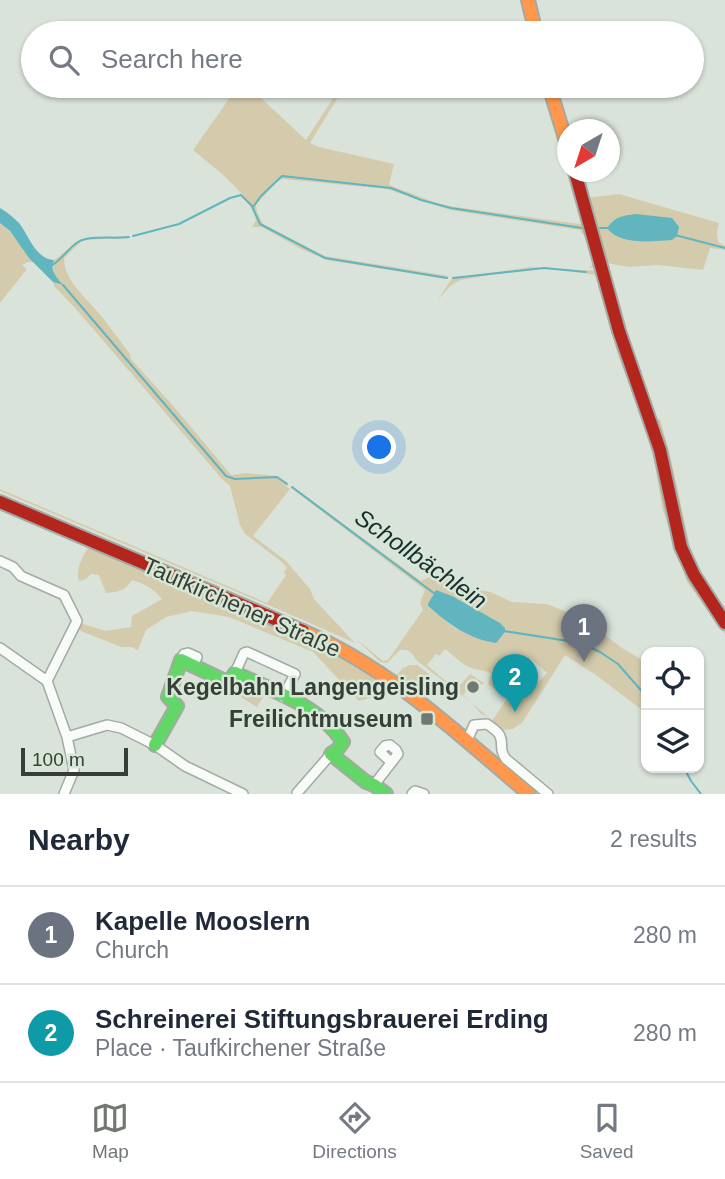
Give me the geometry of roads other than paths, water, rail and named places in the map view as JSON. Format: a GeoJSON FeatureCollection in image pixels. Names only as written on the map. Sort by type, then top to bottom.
{"type":"FeatureCollection","features":[{"type":"Feature","properties":{"kind":"main road"},"geometry":{"type":"LineString","coordinates":[[528,0],[533,21]]}},
{"type":"Feature","properties":{"kind":"main road"},"geometry":{"type":"LineString","coordinates":[[553,98],[559,119]]}},
{"type":"Feature","properties":{"kind":"main road"},"geometry":{"type":"LineString","coordinates":[[578,182],[619,331],[656,435],[681,547],[694,575],[725,623]]}},
{"type":"Feature","properties":{"kind":"main road","name":"Taufkirchener Straße"},"geometry":{"type":"LineString","coordinates":[[0,502],[328,642],[401,688],[529,794]]}},
{"type":"Feature","properties":{"kind":"main road"},"geometry":{"type":"LineString","coordinates":[[155,745],[177,706],[168,697],[187,663],[227,682],[234,673],[311,711],[340,734],[343,742],[331,754],[386,794]]}},
{"type":"Feature","properties":{"kind":"street"},"geometry":{"type":"LineString","coordinates":[[0,561],[13,567],[21,576],[64,595],[77,621],[47,681]]}},
{"type":"Feature","properties":{"kind":"street"},"geometry":{"type":"LineString","coordinates":[[0,648],[47,681],[67,737],[74,770],[64,794]]}},
{"type":"Feature","properties":{"kind":"street"},"geometry":{"type":"LineString","coordinates":[[234,673],[247,652],[295,674],[283,697]]}},
{"type":"Feature","properties":{"kind":"street"},"geometry":{"type":"LineString","coordinates":[[467,741],[474,725],[487,724],[501,738],[501,752],[506,759],[548,794]]}},
{"type":"Feature","properties":{"kind":"street"},"geometry":{"type":"LineString","coordinates":[[67,737],[107,725],[121,728],[155,745],[185,766],[243,794]]}},
{"type":"Feature","properties":{"kind":"street"},"geometry":{"type":"LineString","coordinates":[[286,794],[298,794],[331,754]]}},
{"type":"Feature","properties":{"kind":"street"},"geometry":{"type":"LineString","coordinates":[[373,785],[391,762]]}},
{"type":"Feature","properties":{"kind":"street"},"geometry":{"type":"LineString","coordinates":[[412,794],[415,791],[424,794]]}},
{"type":"Feature","properties":{"kind":"water"},"geometry":{"type":"Polygon","coordinates":[[[0,208],[19,223],[37,251],[47,259],[54,260],[53,270],[63,285],[53,282],[0,223],[0,208]]]}},
{"type":"Feature","properties":{"kind":"water"},"geometry":{"type":"Polygon","coordinates":[[[636,214],[672,218],[679,227],[677,236],[672,240],[628,240],[613,234],[607,228],[620,217],[636,214]]]}},
{"type":"Feature","properties":{"kind":"water"},"geometry":{"type":"Polygon","coordinates":[[[436,590],[500,623],[505,632],[496,643],[459,630],[428,606],[436,590]]]}},
{"type":"Feature","properties":{"kind":"waterway"},"geometry":{"type":"LineString","coordinates":[[253,207],[282,176],[391,188],[451,208],[582,228]]}},
{"type":"Feature","properties":{"kind":"waterway"},"geometry":{"type":"LineString","coordinates":[[133,236],[179,224],[241,195],[252,206],[260,224],[325,258],[447,278]]}},
{"type":"Feature","properties":{"kind":"waterway"},"geometry":{"type":"LineString","coordinates":[[600,228],[608,228]]}},
{"type":"Feature","properties":{"kind":"waterway"},"geometry":{"type":"LineString","coordinates":[[675,235],[725,248]]}},
{"type":"Feature","properties":{"kind":"waterway"},"geometry":{"type":"LineString","coordinates":[[52,265],[83,240],[129,237]]}},
{"type":"Feature","properties":{"kind":"waterway"},"geometry":{"type":"LineString","coordinates":[[453,278],[544,268],[586,272]]}},
{"type":"Feature","properties":{"kind":"waterway","name":"Schollbächlein"},"geometry":{"type":"LineString","coordinates":[[63,285],[226,476],[235,479],[277,477],[287,484]]}},
{"type":"Feature","properties":{"kind":"waterway","name":"Schollbächlein"},"geometry":{"type":"LineString","coordinates":[[292,487],[435,594]]}},
{"type":"Feature","properties":{"kind":"waterway","name":"Schollbächlein"},"geometry":{"type":"LineString","coordinates":[[504,631],[581,643],[618,664],[641,690]]}},
{"type":"Feature","properties":{"kind":"waterway","name":"Schollbächlein"},"geometry":{"type":"LineString","coordinates":[[687,773],[701,794]]}},
{"type":"Feature","properties":{"kind":"place","name":"Kapelle Mooslern"},"geometry":{"type":"Point","coordinates":[584,662]}},
{"type":"Feature","properties":{"kind":"place","name":"Kegelbahn Langengeisling"},"geometry":{"type":"Point","coordinates":[473,687]}},
{"type":"Feature","properties":{"kind":"place","name":"Schreinerei Stiftungsbrauerei Erding"},"geometry":{"type":"Point","coordinates":[515,712]}},
{"type":"Feature","properties":{"kind":"place","name":"Freilichtmuseum"},"geometry":{"type":"Point","coordinates":[427,719]}}]}
